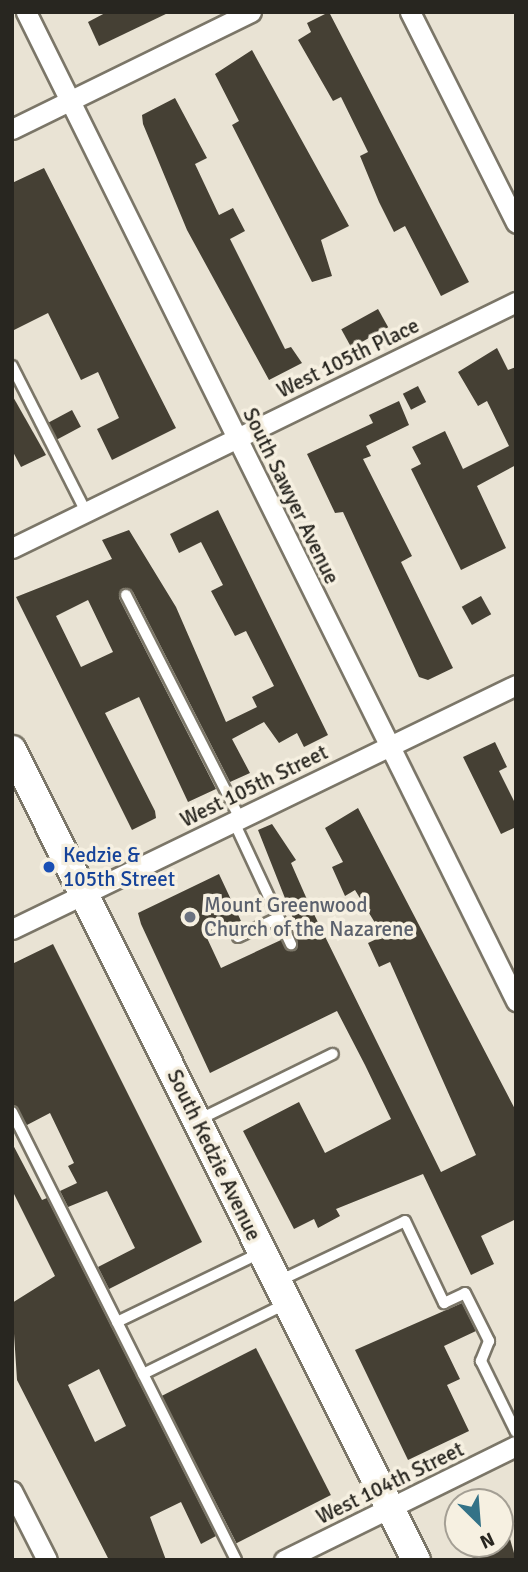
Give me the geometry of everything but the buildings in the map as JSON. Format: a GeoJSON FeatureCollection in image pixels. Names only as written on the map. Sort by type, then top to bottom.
{"type":"FeatureCollection","features":[{"type":"Feature","properties":{"kind":"main road","name":"South Kedzie Avenue"},"geometry":{"type":"LineString","coordinates":[[12,750],[416,1560]]}},
{"type":"Feature","properties":{"kind":"street","name":"South Sawyer Avenue"},"geometry":{"type":"LineString","coordinates":[[26,12],[516,1000]]}},
{"type":"Feature","properties":{"kind":"street"},"geometry":{"type":"LineString","coordinates":[[12,129],[251,12]]}},
{"type":"Feature","properties":{"kind":"street"},"geometry":{"type":"LineString","coordinates":[[410,12],[516,223]]}},
{"type":"Feature","properties":{"kind":"street","name":"West 105th Place"},"geometry":{"type":"LineString","coordinates":[[12,548],[516,302]]}},
{"type":"Feature","properties":{"kind":"street","name":"West 105th Street"},"geometry":{"type":"LineString","coordinates":[[12,929],[516,685]]}},
{"type":"Feature","properties":{"kind":"street","name":"West 104th Street"},"geometry":{"type":"LineString","coordinates":[[284,1560],[516,1446]]}},
{"type":"Feature","properties":{"kind":"street"},"geometry":{"type":"LineString","coordinates":[[12,1491],[47,1560]]}},
{"type":"Feature","properties":{"kind":"lane"},"geometry":{"type":"LineString","coordinates":[[12,366],[86,512]]}},
{"type":"Feature","properties":{"kind":"lane"},"geometry":{"type":"LineString","coordinates":[[126,595],[237,820],[290,944]]}},
{"type":"Feature","properties":{"kind":"lane"},"geometry":{"type":"LineString","coordinates":[[238,937],[278,918]]}},
{"type":"Feature","properties":{"kind":"lane"},"geometry":{"type":"LineString","coordinates":[[197,1120],[333,1054]]}},
{"type":"Feature","properties":{"kind":"lane"},"geometry":{"type":"LineString","coordinates":[[12,1112],[236,1560]]}},
{"type":"Feature","properties":{"kind":"lane"},"geometry":{"type":"LineString","coordinates":[[143,1374],[405,1222],[444,1303],[465,1293],[489,1341],[481,1361],[516,1432]]}},
{"type":"Feature","properties":{"kind":"lane"},"geometry":{"type":"LineString","coordinates":[[117,1322],[262,1251]]}},
{"type":"Feature","properties":{"kind":"place","name":"Kedzie & 105th Street"},"geometry":{"type":"Point","coordinates":[49,867]}},
{"type":"Feature","properties":{"kind":"place","name":"Mount Greenwood Church of the Nazarene"},"geometry":{"type":"Point","coordinates":[190,917]}}]}
